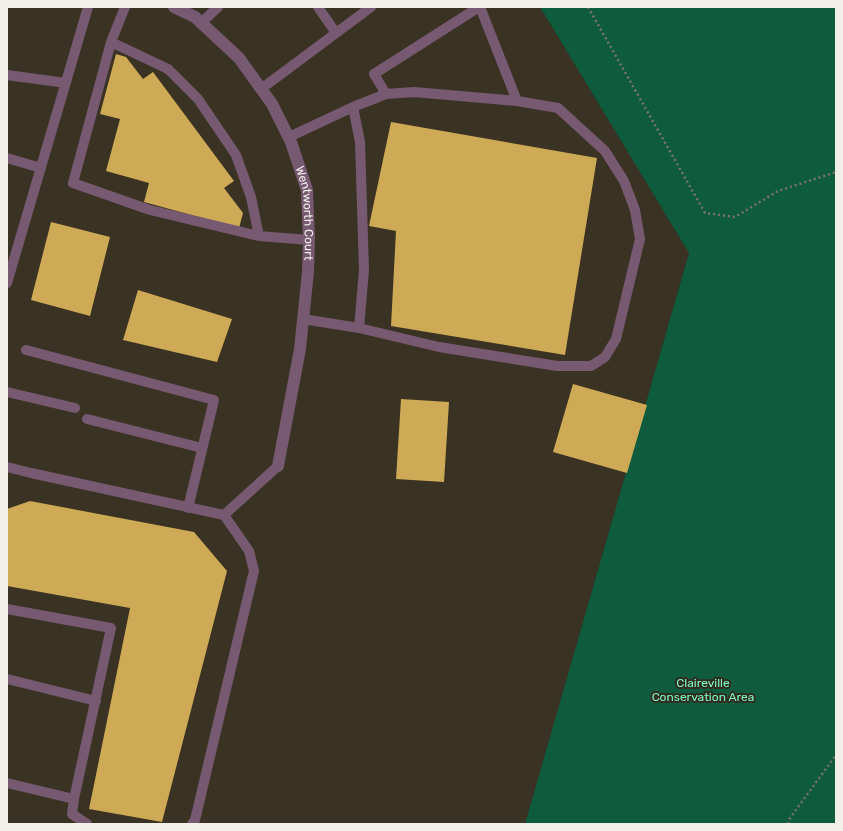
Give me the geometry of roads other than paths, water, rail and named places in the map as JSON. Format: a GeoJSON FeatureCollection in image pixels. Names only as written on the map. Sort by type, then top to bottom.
{"type":"FeatureCollection","features":[{"type":"Feature","properties":{"kind":"street","name":"Wentworth Court"},"geometry":{"type":"LineString","coordinates":[[174,7],[195,17],[239,58],[272,104],[288,137],[307,190],[309,240],[300,349],[278,466]]}},
{"type":"Feature","properties":{"kind":"lane"},"geometry":{"type":"LineString","coordinates":[[7,283],[88,7]]}},
{"type":"Feature","properties":{"kind":"lane"},"geometry":{"type":"LineString","coordinates":[[125,7],[110,42],[73,183],[150,210],[259,236],[309,240]]}},
{"type":"Feature","properties":{"kind":"lane"},"geometry":{"type":"LineString","coordinates":[[201,23],[218,7]]}},
{"type":"Feature","properties":{"kind":"lane"},"geometry":{"type":"LineString","coordinates":[[318,7],[336,33]]}},
{"type":"Feature","properties":{"kind":"lane"},"geometry":{"type":"LineString","coordinates":[[261,89],[371,7]]}},
{"type":"Feature","properties":{"kind":"lane"},"geometry":{"type":"LineString","coordinates":[[386,94],[374,74],[480,7],[517,100]]}},
{"type":"Feature","properties":{"kind":"lane"},"geometry":{"type":"LineString","coordinates":[[110,42],[168,69],[198,99],[236,155],[251,197],[259,236]]}},
{"type":"Feature","properties":{"kind":"lane"},"geometry":{"type":"LineString","coordinates":[[7,74],[66,83]]}},
{"type":"Feature","properties":{"kind":"lane"},"geometry":{"type":"LineString","coordinates":[[288,137],[353,107],[386,94],[414,92],[517,100],[558,108],[605,151],[624,181],[636,210],[640,239],[616,339],[605,358],[591,366],[557,366],[439,347],[359,328],[303,319]]}},
{"type":"Feature","properties":{"kind":"lane"},"geometry":{"type":"LineString","coordinates":[[353,107],[360,142],[364,270],[359,328]]}},
{"type":"Feature","properties":{"kind":"lane"},"geometry":{"type":"LineString","coordinates":[[7,158],[41,168]]}},
{"type":"Feature","properties":{"kind":"lane"},"geometry":{"type":"LineString","coordinates":[[26,350],[214,400],[188,508]]}},
{"type":"Feature","properties":{"kind":"lane"},"geometry":{"type":"LineString","coordinates":[[7,392],[75,408]]}},
{"type":"Feature","properties":{"kind":"lane"},"geometry":{"type":"LineString","coordinates":[[87,419],[202,448]]}},
{"type":"Feature","properties":{"kind":"lane"},"geometry":{"type":"LineString","coordinates":[[224,515],[278,466]]}},
{"type":"Feature","properties":{"kind":"lane"},"geometry":{"type":"LineString","coordinates":[[7,467],[224,515],[249,551],[254,571],[195,820],[192,824]]}},
{"type":"Feature","properties":{"kind":"lane"},"geometry":{"type":"LineString","coordinates":[[7,609],[111,628],[72,814],[87,824]]}},
{"type":"Feature","properties":{"kind":"lane"},"geometry":{"type":"LineString","coordinates":[[7,679],[96,701]]}},
{"type":"Feature","properties":{"kind":"lane"},"geometry":{"type":"LineString","coordinates":[[7,782],[74,800]]}},
{"type":"Feature","properties":{"kind":"park label","name":"Claireville Conservation Area"},"geometry":{"type":"Point","coordinates":[703,690]}}]}
